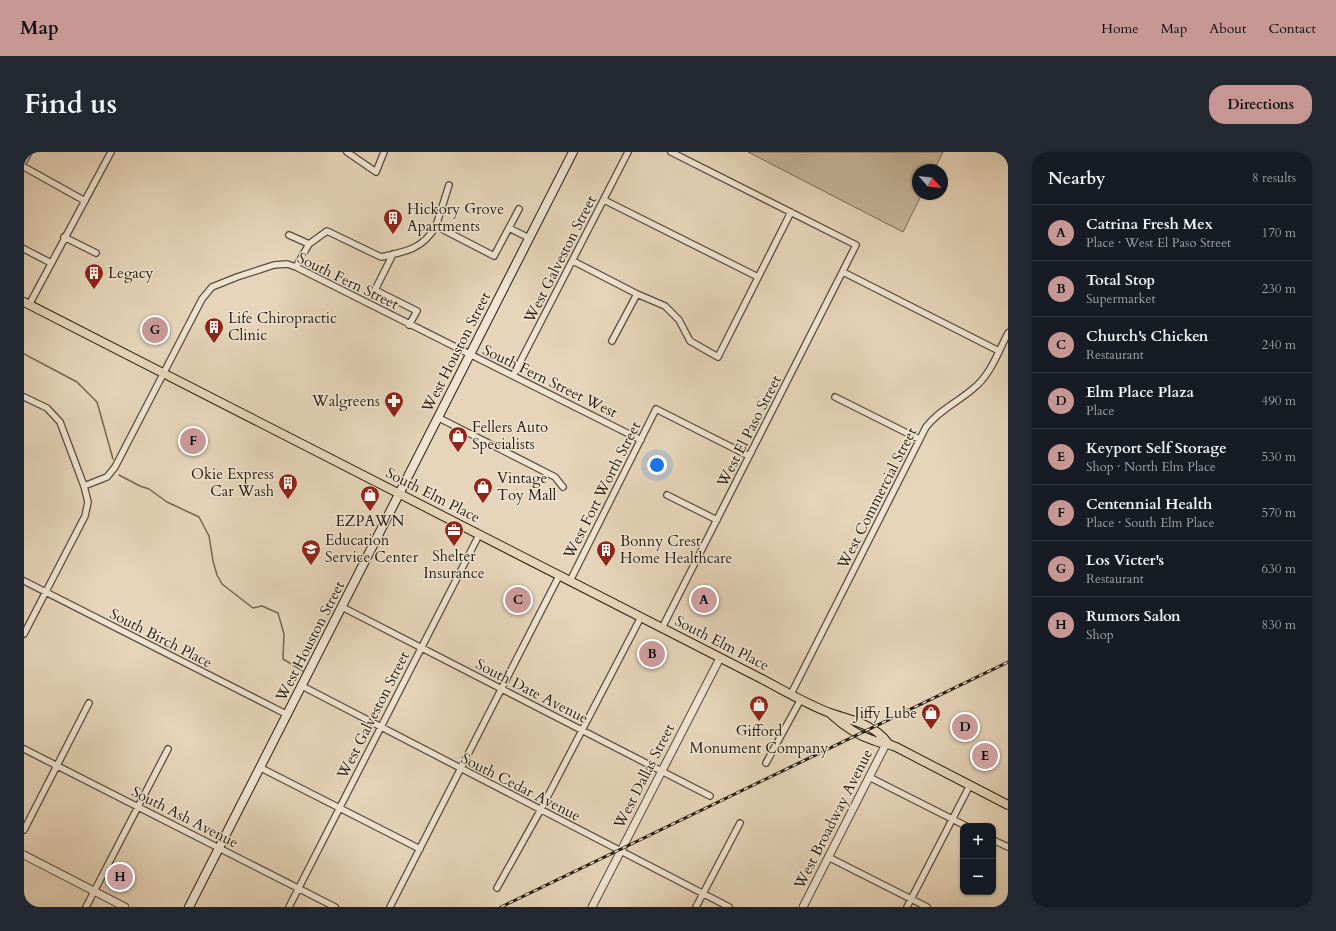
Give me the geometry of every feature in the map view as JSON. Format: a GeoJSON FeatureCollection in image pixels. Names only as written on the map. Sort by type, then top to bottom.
{"type":"FeatureCollection","features":[{"type":"Feature","properties":{"kind":"main road","name":"West Houston Street"},"geometry":{"type":"LineString","coordinates":[[189,907],[220,849],[573,152]]}},
{"type":"Feature","properties":{"kind":"main road","name":"South Elm Place"},"geometry":{"type":"LineString","coordinates":[[27,304],[791,694],[830,713],[852,719],[871,728],[881,734],[887,742],[1008,805]]}},
{"type":"Feature","properties":{"kind":"street"},"geometry":{"type":"LineString","coordinates":[[24,161],[29,152]]}},
{"type":"Feature","properties":{"kind":"street"},"geometry":{"type":"LineString","coordinates":[[27,304],[111,152]]}},
{"type":"Feature","properties":{"kind":"street"},"geometry":{"type":"LineString","coordinates":[[347,152],[376,172],[384,152]]}},
{"type":"Feature","properties":{"kind":"street","name":"West Galveston Street"},"geometry":{"type":"LineString","coordinates":[[514,376],[628,152]]}},
{"type":"Feature","properties":{"kind":"street"},"geometry":{"type":"LineString","coordinates":[[573,260],[637,294],[665,306],[679,320],[690,341],[718,357],[791,212],[671,152]]}},
{"type":"Feature","properties":{"kind":"street"},"geometry":{"type":"LineString","coordinates":[[24,167],[85,201]]}},
{"type":"Feature","properties":{"kind":"street"},"geometry":{"type":"LineString","coordinates":[[296,267],[309,244],[327,231],[380,257],[420,246],[431,235],[436,226],[449,185]]}},
{"type":"Feature","properties":{"kind":"street"},"geometry":{"type":"LineString","coordinates":[[604,200],[758,277]]}},
{"type":"Feature","properties":{"kind":"street"},"geometry":{"type":"LineString","coordinates":[[436,226],[494,256],[519,209]]}},
{"type":"Feature","properties":{"kind":"street","name":"West El Paso Street"},"geometry":{"type":"LineString","coordinates":[[662,628],[856,245],[791,212]]}},
{"type":"Feature","properties":{"kind":"street"},"geometry":{"type":"LineString","coordinates":[[509,228],[529,238]]}},
{"type":"Feature","properties":{"kind":"street"},"geometry":{"type":"LineString","coordinates":[[289,235],[309,244]]}},
{"type":"Feature","properties":{"kind":"street"},"geometry":{"type":"LineString","coordinates":[[64,237],[96,253]]}},
{"type":"Feature","properties":{"kind":"street"},"geometry":{"type":"LineString","coordinates":[[24,249],[50,263]]}},
{"type":"Feature","properties":{"kind":"street"},"geometry":{"type":"LineString","coordinates":[[393,254],[375,290],[417,310],[409,325]]}},
{"type":"Feature","properties":{"kind":"street","name":"South Fern Street"},"geometry":{"type":"LineString","coordinates":[[164,374],[202,299],[212,287],[274,265],[287,264],[296,267],[470,355]]}},
{"type":"Feature","properties":{"kind":"street"},"geometry":{"type":"LineString","coordinates":[[843,272],[999,352]]}},
{"type":"Feature","properties":{"kind":"street"},"geometry":{"type":"LineString","coordinates":[[612,341],[637,294]]}},
{"type":"Feature","properties":{"kind":"street","name":"West Commercial Street"},"geometry":{"type":"LineString","coordinates":[[791,694],[919,439],[934,418],[974,388],[982,380],[990,370],[1008,333]]}},
{"type":"Feature","properties":{"kind":"street","name":"South Fern Street West"},"geometry":{"type":"LineString","coordinates":[[470,355],[641,440]]}},
{"type":"Feature","properties":{"kind":"street"},"geometry":{"type":"LineString","coordinates":[[84,486],[100,481],[113,471],[164,374]]}},
{"type":"Feature","properties":{"kind":"street"},"geometry":{"type":"LineString","coordinates":[[24,397],[47,408],[60,422],[88,497],[87,512],[24,634]]}},
{"type":"Feature","properties":{"kind":"street"},"geometry":{"type":"LineString","coordinates":[[835,397],[919,439]]}},
{"type":"Feature","properties":{"kind":"street","name":"West Fort Worth Street"},"geometry":{"type":"LineString","coordinates":[[570,581],[656,409],[749,456]]}},
{"type":"Feature","properties":{"kind":"street"},"geometry":{"type":"LineString","coordinates":[[438,418],[555,477],[564,487]]}},
{"type":"Feature","properties":{"kind":"street"},"geometry":{"type":"LineString","coordinates":[[667,495],[717,520]]}},
{"type":"Feature","properties":{"kind":"street","name":"West Galveston Street"},"geometry":{"type":"LineString","coordinates":[[289,907],[480,535]]}},
{"type":"Feature","properties":{"kind":"street","name":"West Fort Worth Street"},"geometry":{"type":"LineString","coordinates":[[390,907],[559,576]]}},
{"type":"Feature","properties":{"kind":"street","name":"South Birch Place"},"geometry":{"type":"LineString","coordinates":[[24,581],[288,715]]}},
{"type":"Feature","properties":{"kind":"street","name":"South Date Avenue"},"geometry":{"type":"LineString","coordinates":[[342,607],[710,796]]}},
{"type":"Feature","properties":{"kind":"street"},"geometry":{"type":"LineString","coordinates":[[497,888],[540,811],[641,617]]}},
{"type":"Feature","properties":{"kind":"street","name":"West Dallas Street"},"geometry":{"type":"LineString","coordinates":[[592,907],[720,658]]}},
{"type":"Feature","properties":{"kind":"street","name":"South Cedar Avenue"},"geometry":{"type":"LineString","coordinates":[[302,686],[380,728],[728,907]]}},
{"type":"Feature","properties":{"kind":"street"},"geometry":{"type":"LineString","coordinates":[[766,763],[801,698]]}},
{"type":"Feature","properties":{"kind":"street"},"geometry":{"type":"LineString","coordinates":[[24,830],[90,703]]}},
{"type":"Feature","properties":{"kind":"street","name":"West Broadway Avenue"},"geometry":{"type":"LineString","coordinates":[[803,907],[887,742]]}},
{"type":"Feature","properties":{"kind":"street","name":"South Ash Avenue"},"geometry":{"type":"LineString","coordinates":[[24,749],[334,907]]}},
{"type":"Feature","properties":{"kind":"street"},"geometry":{"type":"LineString","coordinates":[[86,907],[168,749]]}},
{"type":"Feature","properties":{"kind":"street"},"geometry":{"type":"LineString","coordinates":[[261,768],[420,850]]}},
{"type":"Feature","properties":{"kind":"street"},"geometry":{"type":"LineString","coordinates":[[869,777],[960,823]]}},
{"type":"Feature","properties":{"kind":"street"},"geometry":{"type":"LineString","coordinates":[[907,907],[970,785]]}},
{"type":"Feature","properties":{"kind":"street"},"geometry":{"type":"LineString","coordinates":[[696,907],[740,822]]}},
{"type":"Feature","properties":{"kind":"street"},"geometry":{"type":"LineString","coordinates":[[996,841],[1008,847]]}},
{"type":"Feature","properties":{"kind":"street"},"geometry":{"type":"LineString","coordinates":[[24,856],[124,907]]}},
{"type":"Feature","properties":{"kind":"street"},"geometry":{"type":"LineString","coordinates":[[828,856],[927,907]]}},
{"type":"Feature","properties":{"kind":"shaded area"},"geometry":{"type":"Polygon","coordinates":[[[748,152],[943,152],[937,164],[912,164],[912,200],[919,200],[903,232],[748,152]]]}},
{"type":"Feature","properties":{"kind":"waterway"},"geometry":{"type":"LineString","coordinates":[[24,354],[77,382],[97,402],[113,459]]}},
{"type":"Feature","properties":{"kind":"waterway"},"geometry":{"type":"LineString","coordinates":[[119,475],[149,489],[167,502],[199,517],[209,536],[213,561],[217,575],[222,584],[253,608],[262,606],[278,613],[284,634],[283,659],[303,671]]}},
{"type":"Feature","properties":{"kind":"railway"},"geometry":{"type":"LineString","coordinates":[[501,907],[1008,662]]}},
{"type":"Feature","properties":{"kind":"place","name":"Hickory Grove Apartments"},"geometry":{"type":"Point","coordinates":[393,235]}},
{"type":"Feature","properties":{"kind":"place","name":"Legacy"},"geometry":{"type":"Point","coordinates":[94,290]}},
{"type":"Feature","properties":{"kind":"place","name":"Los Victer's"},"geometry":{"type":"Point","coordinates":[155,330]}},
{"type":"Feature","properties":{"kind":"place","name":"Life Chiropractic Clinic"},"geometry":{"type":"Point","coordinates":[214,344]}},
{"type":"Feature","properties":{"kind":"place","name":"Walgreens"},"geometry":{"type":"Point","coordinates":[394,418]}},
{"type":"Feature","properties":{"kind":"place","name":"Centennial Health"},"geometry":{"type":"Point","coordinates":[193,441]}},
{"type":"Feature","properties":{"kind":"place","name":"Fellers Auto Specialists"},"geometry":{"type":"Point","coordinates":[458,453]}},
{"type":"Feature","properties":{"kind":"place","name":"Okie Express Car Wash"},"geometry":{"type":"Point","coordinates":[288,500]}},
{"type":"Feature","properties":{"kind":"place","name":"Vintage Toy Mall"},"geometry":{"type":"Point","coordinates":[483,504]}},
{"type":"Feature","properties":{"kind":"place","name":"EZPAWN"},"geometry":{"type":"Point","coordinates":[370,512]}},
{"type":"Feature","properties":{"kind":"place","name":"Shelter Insurance"},"geometry":{"type":"Point","coordinates":[454,547]}},
{"type":"Feature","properties":{"kind":"place","name":"Education Service Center"},"geometry":{"type":"Point","coordinates":[311,566]}},
{"type":"Feature","properties":{"kind":"place","name":"Bonny Crest Home Healthcare"},"geometry":{"type":"Point","coordinates":[606,567]}},
{"type":"Feature","properties":{"kind":"place","name":"Church's Chicken"},"geometry":{"type":"Point","coordinates":[518,600]}},
{"type":"Feature","properties":{"kind":"place","name":"Catrina Fresh Mex"},"geometry":{"type":"Point","coordinates":[704,600]}},
{"type":"Feature","properties":{"kind":"place","name":"Total Stop"},"geometry":{"type":"Point","coordinates":[652,654]}},
{"type":"Feature","properties":{"kind":"place","name":"Gifford Monument Company"},"geometry":{"type":"Point","coordinates":[759,722]}},
{"type":"Feature","properties":{"kind":"place","name":"Elm Place Plaza"},"geometry":{"type":"Point","coordinates":[965,727]}},
{"type":"Feature","properties":{"kind":"place","name":"Jiffy Lube"},"geometry":{"type":"Point","coordinates":[931,730]}},
{"type":"Feature","properties":{"kind":"place","name":"Keyport Self Storage"},"geometry":{"type":"Point","coordinates":[985,756]}},
{"type":"Feature","properties":{"kind":"place","name":"Rumors Salon"},"geometry":{"type":"Point","coordinates":[120,877]}}]}
